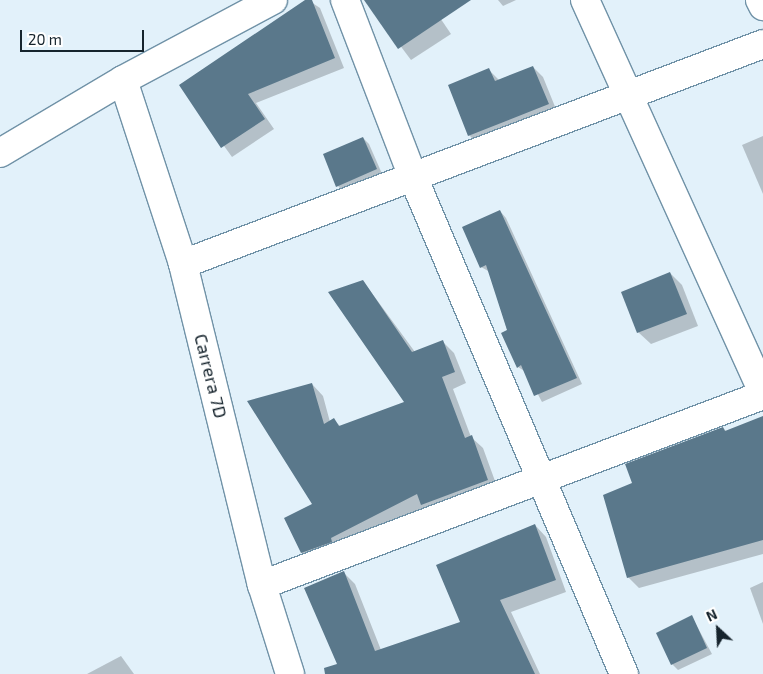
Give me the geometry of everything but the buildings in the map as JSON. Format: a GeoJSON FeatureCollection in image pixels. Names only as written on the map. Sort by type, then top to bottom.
{"type":"FeatureCollection","features":[{"type":"Feature","properties":{"kind":"street"},"geometry":{"type":"LineString","coordinates":[[0,153],[123,80],[272,0]]}},
{"type":"Feature","properties":{"kind":"street"},"geometry":{"type":"LineString","coordinates":[[345,0],[413,177],[624,674]]}},
{"type":"Feature","properties":{"kind":"street"},"geometry":{"type":"LineString","coordinates":[[262,585],[540,477],[763,394],[585,0]]}},
{"type":"Feature","properties":{"kind":"street"},"geometry":{"type":"LineString","coordinates":[[760,0],[763,6]]}},
{"type":"Feature","properties":{"kind":"street"},"geometry":{"type":"LineString","coordinates":[[183,264],[763,44]]}},
{"type":"Feature","properties":{"kind":"street","name":"Carrera 7D"},"geometry":{"type":"LineString","coordinates":[[123,80],[183,264],[262,585],[290,674]]}}]}
